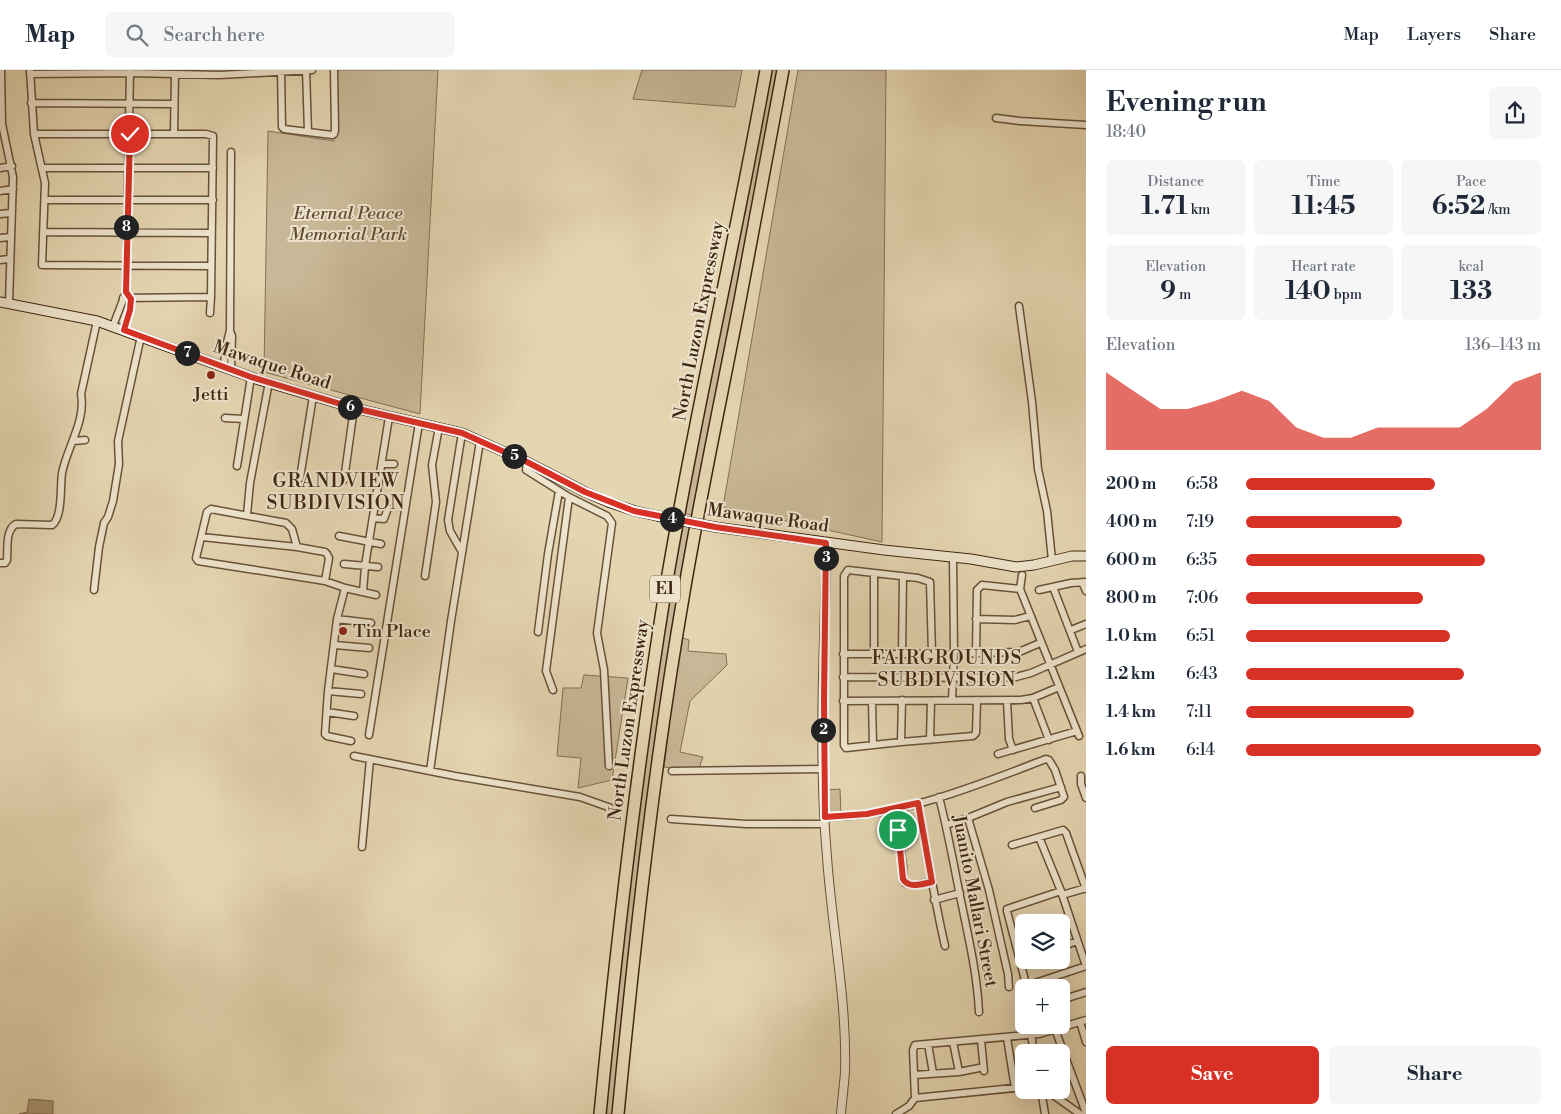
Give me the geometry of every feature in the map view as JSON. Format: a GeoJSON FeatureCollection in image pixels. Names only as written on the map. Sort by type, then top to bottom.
{"type":"FeatureCollection","features":[{"type":"Feature","properties":{"kind":"highway","name":"North Luzon Expressway"},"geometry":{"type":"LineString","coordinates":[[600,1114],[619,922],[638,767],[665,591],[766,70]]}},
{"type":"Feature","properties":{"kind":"highway","name":"North Luzon Expressway"},"geometry":{"type":"LineString","coordinates":[[618,1114],[636,926],[683,594],[783,70]]}},
{"type":"Feature","properties":{"kind":"main road","name":"Mawaque Road"},"geometry":{"type":"LineString","coordinates":[[4,302],[97,321],[251,377],[354,408],[462,433],[527,462],[585,492],[634,511],[715,527],[1016,567],[1034,565],[1072,556],[1086,556]]}},
{"type":"Feature","properties":{"kind":"street"},"geometry":{"type":"LineString","coordinates":[[1,70],[3,145],[12,166],[13,189],[9,259],[4,302]]}},
{"type":"Feature","properties":{"kind":"street"},"geometry":{"type":"LineString","coordinates":[[210,266],[126,264],[44,266],[42,263],[45,183],[34,134],[30,72],[130,72],[220,75],[308,70],[308,132]]}},
{"type":"Feature","properties":{"kind":"street"},"geometry":{"type":"LineString","coordinates":[[282,71],[282,127],[334,134],[334,70]]}},
{"type":"Feature","properties":{"kind":"street"},"geometry":{"type":"LineString","coordinates":[[113,326],[124,295],[130,134],[130,72]]}},
{"type":"Feature","properties":{"kind":"street"},"geometry":{"type":"LineString","coordinates":[[174,74],[174,134]]}},
{"type":"Feature","properties":{"kind":"street"},"geometry":{"type":"LineString","coordinates":[[31,103],[130,102],[173,104]]}},
{"type":"Feature","properties":{"kind":"street"},"geometry":{"type":"LineString","coordinates":[[996,118],[1086,125]]}},
{"type":"Feature","properties":{"kind":"street"},"geometry":{"type":"LineString","coordinates":[[34,134],[206,134],[213,136],[214,168],[210,313]]}},
{"type":"Feature","properties":{"kind":"street"},"geometry":{"type":"LineString","coordinates":[[227,369],[224,351],[230,330],[230,152]]}},
{"type":"Feature","properties":{"kind":"street"},"geometry":{"type":"LineString","coordinates":[[0,168],[12,166]]}},
{"type":"Feature","properties":{"kind":"street"},"geometry":{"type":"LineString","coordinates":[[43,168],[214,168]]}},
{"type":"Feature","properties":{"kind":"street"},"geometry":{"type":"LineString","coordinates":[[0,191],[13,189]]}},
{"type":"Feature","properties":{"kind":"street"},"geometry":{"type":"LineString","coordinates":[[44,200],[213,200]]}},
{"type":"Feature","properties":{"kind":"street"},"geometry":{"type":"LineString","coordinates":[[0,214],[11,213]]}},
{"type":"Feature","properties":{"kind":"street"},"geometry":{"type":"LineString","coordinates":[[43,232],[211,233]]}},
{"type":"Feature","properties":{"kind":"street"},"geometry":{"type":"LineString","coordinates":[[0,238],[10,237]]}},
{"type":"Feature","properties":{"kind":"street"},"geometry":{"type":"LineString","coordinates":[[0,260],[9,259]]}},
{"type":"Feature","properties":{"kind":"street"},"geometry":{"type":"LineString","coordinates":[[124,295],[131,299],[211,297]]}},
{"type":"Feature","properties":{"kind":"street"},"geometry":{"type":"LineString","coordinates":[[124,330],[131,299]]}},
{"type":"Feature","properties":{"kind":"street"},"geometry":{"type":"LineString","coordinates":[[1019,306],[1028,368],[1038,469],[1047,512],[1052,560]]}},
{"type":"Feature","properties":{"kind":"street"},"geometry":{"type":"LineString","coordinates":[[0,563],[5,563],[9,532],[13,526],[16,524],[52,525],[58,519],[62,474],[67,452],[83,404],[81,394],[97,321]]}},
{"type":"Feature","properties":{"kind":"street"},"geometry":{"type":"LineString","coordinates":[[94,590],[99,547],[104,524],[113,501],[119,464],[118,441],[141,336]]}},
{"type":"Feature","properties":{"kind":"street"},"geometry":{"type":"LineString","coordinates":[[237,466],[251,377]]}},
{"type":"Feature","properties":{"kind":"street"},"geometry":{"type":"LineString","coordinates":[[247,515],[250,483],[269,382]]}},
{"type":"Feature","properties":{"kind":"street"},"geometry":{"type":"LineString","coordinates":[[300,478],[313,396]]}},
{"type":"Feature","properties":{"kind":"street"},"geometry":{"type":"LineString","coordinates":[[344,480],[354,408]]}},
{"type":"Feature","properties":{"kind":"street"},"geometry":{"type":"LineString","coordinates":[[363,592],[365,566],[389,417]]}},
{"type":"Feature","properties":{"kind":"street"},"geometry":{"type":"LineString","coordinates":[[225,418],[244,419]]}},
{"type":"Feature","properties":{"kind":"street"},"geometry":{"type":"LineString","coordinates":[[369,735],[419,423]]}},
{"type":"Feature","properties":{"kind":"street"},"geometry":{"type":"LineString","coordinates":[[426,576],[436,502],[432,465],[439,428]]}},
{"type":"Feature","properties":{"kind":"street"},"geometry":{"type":"LineString","coordinates":[[462,433],[448,520],[450,531],[462,552]]}},
{"type":"Feature","properties":{"kind":"street"},"geometry":{"type":"LineString","coordinates":[[72,440],[85,440]]}},
{"type":"Feature","properties":{"kind":"street"},"geometry":{"type":"LineString","coordinates":[[430,771],[480,441]]}},
{"type":"Feature","properties":{"kind":"street"},"geometry":{"type":"LineString","coordinates":[[527,462],[526,470],[569,497],[608,516],[612,523],[597,633],[604,670],[609,766]]}},
{"type":"Feature","properties":{"kind":"street"},"geometry":{"type":"LineString","coordinates":[[382,464],[394,464]]}},
{"type":"Feature","properties":{"kind":"street"},"geometry":{"type":"LineString","coordinates":[[377,490],[386,491]]}},
{"type":"Feature","properties":{"kind":"street"},"geometry":{"type":"LineString","coordinates":[[538,632],[548,554],[559,491]]}},
{"type":"Feature","properties":{"kind":"street"},"geometry":{"type":"LineString","coordinates":[[553,690],[546,671],[569,497]]}},
{"type":"Feature","properties":{"kind":"street"},"geometry":{"type":"LineString","coordinates":[[373,518],[384,519],[388,508]]}},
{"type":"Feature","properties":{"kind":"street"},"geometry":{"type":"LineString","coordinates":[[297,547],[290,526],[247,515],[209,510],[196,558],[198,561],[325,581],[344,588],[376,595]]}},
{"type":"Feature","properties":{"kind":"street"},"geometry":{"type":"LineString","coordinates":[[339,536],[381,544]]}},
{"type":"Feature","properties":{"kind":"street"},"geometry":{"type":"LineString","coordinates":[[202,537],[297,547],[327,554],[329,558],[325,581]]}},
{"type":"Feature","properties":{"kind":"street"},"geometry":{"type":"LineString","coordinates":[[826,543],[823,769],[827,858],[842,994],[845,1072],[841,1114]]}},
{"type":"Feature","properties":{"kind":"street"},"geometry":{"type":"LineString","coordinates":[[952,700],[953,558]]}},
{"type":"Feature","properties":{"kind":"street"},"geometry":{"type":"LineString","coordinates":[[344,564],[378,567]]}},
{"type":"Feature","properties":{"kind":"street"},"geometry":{"type":"LineString","coordinates":[[932,654],[931,584],[928,580],[848,570],[845,572],[843,654],[844,746],[848,749],[976,735],[977,700]]}},
{"type":"Feature","properties":{"kind":"street"},"geometry":{"type":"LineString","coordinates":[[874,574],[874,653]]}},
{"type":"Feature","properties":{"kind":"street"},"geometry":{"type":"LineString","coordinates":[[998,754],[1078,734],[1040,644],[1020,589],[1022,575]]}},
{"type":"Feature","properties":{"kind":"street"},"geometry":{"type":"LineString","coordinates":[[902,654],[903,576]]}},
{"type":"Feature","properties":{"kind":"street"},"geometry":{"type":"LineString","coordinates":[[1039,590],[1084,582],[1086,591]]}},
{"type":"Feature","properties":{"kind":"street"},"geometry":{"type":"LineString","coordinates":[[976,653],[977,590],[979,587],[982,585],[1020,589]]}},
{"type":"Feature","properties":{"kind":"street"},"geometry":{"type":"LineString","coordinates":[[1053,587],[1078,652]]}},
{"type":"Feature","properties":{"kind":"street"},"geometry":{"type":"LineString","coordinates":[[344,588],[337,619],[328,690],[325,736],[351,741]]}},
{"type":"Feature","properties":{"kind":"street"},"geometry":{"type":"LineString","coordinates":[[976,619],[1015,620],[1030,616]]}},
{"type":"Feature","properties":{"kind":"street"},"geometry":{"type":"LineString","coordinates":[[337,619],[371,623]]}},
{"type":"Feature","properties":{"kind":"street"},"geometry":{"type":"LineString","coordinates":[[1071,630],[1086,624]]}},
{"type":"Feature","properties":{"kind":"street"},"geometry":{"type":"LineString","coordinates":[[963,654],[1019,652],[1040,644]]}},
{"type":"Feature","properties":{"kind":"street"},"geometry":{"type":"LineString","coordinates":[[334,645],[369,648]]}},
{"type":"Feature","properties":{"kind":"street"},"geometry":{"type":"LineString","coordinates":[[843,678],[1016,677],[1086,649]]}},
{"type":"Feature","properties":{"kind":"street"},"geometry":{"type":"LineString","coordinates":[[843,654],[946,654]]}},
{"type":"Feature","properties":{"kind":"street"},"geometry":{"type":"LineString","coordinates":[[331,669],[364,674]]}},
{"type":"Feature","properties":{"kind":"street"},"geometry":{"type":"LineString","coordinates":[[843,701],[1007,701],[1033,698],[1059,687]]}},
{"type":"Feature","properties":{"kind":"street"},"geometry":{"type":"LineString","coordinates":[[328,690],[362,694]]}},
{"type":"Feature","properties":{"kind":"street"},"geometry":{"type":"LineString","coordinates":[[1033,698],[1050,740]]}},
{"type":"Feature","properties":{"kind":"street"},"geometry":{"type":"LineString","coordinates":[[901,742],[902,700]]}},
{"type":"Feature","properties":{"kind":"street"},"geometry":{"type":"LineString","coordinates":[[872,701],[873,746]]}},
{"type":"Feature","properties":{"kind":"street"},"geometry":{"type":"LineString","coordinates":[[930,701],[930,740]]}},
{"type":"Feature","properties":{"kind":"street"},"geometry":{"type":"LineString","coordinates":[[1007,701],[1008,730],[1013,750]]}},
{"type":"Feature","properties":{"kind":"street"},"geometry":{"type":"LineString","coordinates":[[328,712],[354,716]]}},
{"type":"Feature","properties":{"kind":"street"},"geometry":{"type":"LineString","coordinates":[[354,756],[580,797],[611,808]]}},
{"type":"Feature","properties":{"kind":"street"},"geometry":{"type":"LineString","coordinates":[[362,848],[370,759]]}},
{"type":"Feature","properties":{"kind":"street"},"geometry":{"type":"LineString","coordinates":[[671,819],[746,824],[825,821],[939,798],[1046,760],[1051,762],[1061,787],[1063,799],[1036,808]]}},
{"type":"Feature","properties":{"kind":"street"},"geometry":{"type":"LineString","coordinates":[[672,772],[823,769]]}},
{"type":"Feature","properties":{"kind":"street"},"geometry":{"type":"LineString","coordinates":[[1081,776],[1081,784],[1086,798]]}},
{"type":"Feature","properties":{"kind":"street"},"geometry":{"type":"LineString","coordinates":[[946,825],[1007,802],[1061,787]]}},
{"type":"Feature","properties":{"kind":"street","name":"Juanito Mallari Street"},"geometry":{"type":"LineString","coordinates":[[939,798],[960,893],[980,1012]]}},
{"type":"Feature","properties":{"kind":"street"},"geometry":{"type":"LineString","coordinates":[[918,803],[934,900],[945,946]]}},
{"type":"Feature","properties":{"kind":"street"},"geometry":{"type":"LineString","coordinates":[[968,818],[989,890],[1008,974],[1009,987]]}},
{"type":"Feature","properties":{"kind":"street"},"geometry":{"type":"LineString","coordinates":[[898,830],[903,879],[908,884],[917,885],[932,882]]}},
{"type":"Feature","properties":{"kind":"street"},"geometry":{"type":"LineString","coordinates":[[1012,845],[1065,831],[1086,888],[1061,893],[1008,909],[1006,913],[1015,940]]}},
{"type":"Feature","properties":{"kind":"street"},"geometry":{"type":"LineString","coordinates":[[1039,837],[1068,914]]}},
{"type":"Feature","properties":{"kind":"street"},"geometry":{"type":"LineString","coordinates":[[934,900],[960,893]]}},
{"type":"Feature","properties":{"kind":"street"},"geometry":{"type":"LineString","coordinates":[[1049,979],[1086,966],[1070,920]]}},
{"type":"Feature","properties":{"kind":"street"},"geometry":{"type":"LineString","coordinates":[[1070,944],[1077,941]]}},
{"type":"Feature","properties":{"kind":"street"},"geometry":{"type":"LineString","coordinates":[[1070,997],[1086,992]]}},
{"type":"Feature","properties":{"kind":"street"},"geometry":{"type":"LineString","coordinates":[[1070,1025],[1083,1021],[1086,1042]]}},
{"type":"Feature","properties":{"kind":"street"},"geometry":{"type":"LineString","coordinates":[[896,1114],[909,1106],[915,1098],[915,1045],[1039,1034]]}},
{"type":"Feature","properties":{"kind":"street"},"geometry":{"type":"LineString","coordinates":[[1057,1034],[1086,1113]]}},
{"type":"Feature","properties":{"kind":"street"},"geometry":{"type":"LineString","coordinates":[[1031,1035],[1033,1044]]}},
{"type":"Feature","properties":{"kind":"street"},"geometry":{"type":"LineString","coordinates":[[915,1098],[1014,1088],[1007,1038]]}},
{"type":"Feature","properties":{"kind":"street"},"geometry":{"type":"LineString","coordinates":[[914,1075],[982,1069],[981,1040]]}},
{"type":"Feature","properties":{"kind":"street"},"geometry":{"type":"LineString","coordinates":[[954,1042],[959,1072]]}},
{"type":"Feature","properties":{"kind":"street"},"geometry":{"type":"LineString","coordinates":[[928,1044],[933,1073]]}},
{"type":"Feature","properties":{"kind":"street"},"geometry":{"type":"LineString","coordinates":[[1042,1099],[1045,1114]]}},
{"type":"Feature","properties":{"kind":"street"},"geometry":{"type":"LineString","coordinates":[[1059,1099],[1078,1113],[1081,1100]]}},
{"type":"Feature","properties":{"kind":"green space","name":"Eternal Peace Memorial Park"},"geometry":{"type":"Polygon","coordinates":[[[335,70],[438,70],[420,414],[264,372],[268,131],[334,141],[335,70]]]}},
{"type":"Feature","properties":{"kind":"green space"},"geometry":{"type":"Polygon","coordinates":[[[642,70],[742,70],[735,107],[633,99],[642,70]]]}},
{"type":"Feature","properties":{"kind":"green space"},"geometry":{"type":"Polygon","coordinates":[[[771,70],[780,70],[695,516],[683,513],[728,296],[771,70]]]}},
{"type":"Feature","properties":{"kind":"green space"},"geometry":{"type":"Polygon","coordinates":[[[798,70],[886,70],[882,542],[723,507],[798,70]]]}},
{"type":"Feature","properties":{"kind":"green space"},"geometry":{"type":"Polygon","coordinates":[[[682,521],[693,524],[613,1114],[604,1114],[642,771],[682,521]]]}},
{"type":"Feature","properties":{"kind":"green space"},"geometry":{"type":"Polygon","coordinates":[[[680,637],[689,640],[688,651],[726,654],[727,665],[690,701],[680,752],[703,757],[698,771],[664,767],[680,637]]]}},
{"type":"Feature","properties":{"kind":"green space"},"geometry":{"type":"Polygon","coordinates":[[[584,675],[628,678],[612,780],[578,788],[581,758],[557,756],[563,688],[581,688],[584,675]]]}},
{"type":"Feature","properties":{"kind":"green space"},"geometry":{"type":"Polygon","coordinates":[[[840,789],[841,814],[826,814],[825,790],[840,789]]]}},
{"type":"Feature","properties":{"kind":"shaded area"},"geometry":{"type":"Polygon","coordinates":[[[29,1099],[53,1101],[53,1114],[19,1114],[27,1112],[29,1099]]]}},
{"type":"Feature","properties":{"kind":"place","name":"Jetti"},"geometry":{"type":"Point","coordinates":[211,375]}},
{"type":"Feature","properties":{"kind":"place","name":"Tin Place"},"geometry":{"type":"Point","coordinates":[343,631]}},
{"type":"Feature","properties":{"kind":"district","name":"GRANDVIEW SUBDIVISION"},"geometry":{"type":"Point","coordinates":[336,492]}},
{"type":"Feature","properties":{"kind":"district","name":"FAIRGROUNDS SUBDIVISION"},"geometry":{"type":"Point","coordinates":[947,669]}},
{"type":"Feature","properties":{"kind":"route"},"geometry":{"type":"LineString","coordinates":[[130,134],[126,292],[131,299],[124,330],[251,377],[313,396],[389,417],[462,433],[527,462],[585,492],[634,511],[715,527],[826,543],[823,769],[825,817],[867,814],[918,803],[932,882],[917,885],[908,884],[903,879],[898,830]]}}]}
